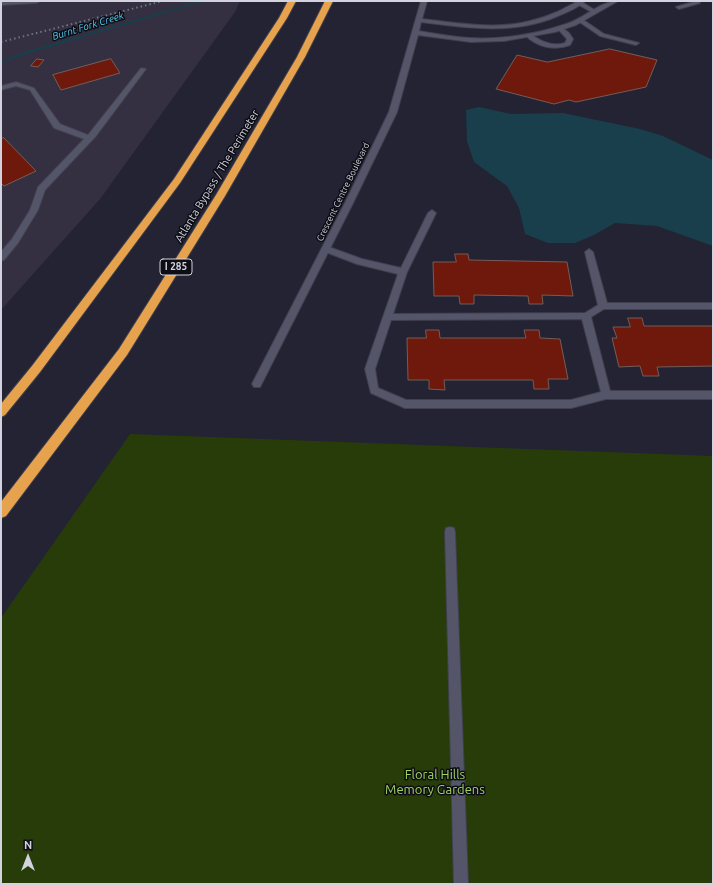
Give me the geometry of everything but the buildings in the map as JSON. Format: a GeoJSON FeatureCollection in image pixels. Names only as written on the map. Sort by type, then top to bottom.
{"type":"FeatureCollection","features":[{"type":"Feature","properties":{"kind":"highway"},"geometry":{"type":"LineString","coordinates":[[1,412],[36,369],[177,181],[283,18],[292,1]]}},
{"type":"Feature","properties":{"kind":"highway","name":"Atlanta Bypass / The Perimeter"},"geometry":{"type":"LineString","coordinates":[[1,512],[123,352],[220,196],[301,57],[328,4]]}},
{"type":"Feature","properties":{"kind":"street"},"geometry":{"type":"LineString","coordinates":[[1,3],[36,1]]}},
{"type":"Feature","properties":{"kind":"street","name":"Crescent Centre Boulevard"},"geometry":{"type":"LineString","coordinates":[[257,384],[326,249],[393,112],[424,1]]}},
{"type":"Feature","properties":{"kind":"street"},"geometry":{"type":"LineString","coordinates":[[416,33],[471,40],[504,39],[560,28],[580,20],[615,1]]}},
{"type":"Feature","properties":{"kind":"street"},"geometry":{"type":"LineString","coordinates":[[679,7],[696,3],[696,1]]}},
{"type":"Feature","properties":{"kind":"street"},"geometry":{"type":"LineString","coordinates":[[419,20],[473,26],[517,26],[547,17],[578,2],[595,12]]}},
{"type":"Feature","properties":{"kind":"street"},"geometry":{"type":"LineString","coordinates":[[580,20],[602,35],[636,43]]}},
{"type":"Feature","properties":{"kind":"street"},"geometry":{"type":"LineString","coordinates":[[528,35],[544,45],[554,48],[561,47],[568,44],[570,40],[567,34],[560,28]]}},
{"type":"Feature","properties":{"kind":"street"},"geometry":{"type":"LineString","coordinates":[[1,258],[15,241],[34,210],[41,189],[89,138],[143,69]]}},
{"type":"Feature","properties":{"kind":"street"},"geometry":{"type":"LineString","coordinates":[[1,88],[16,84],[32,89],[57,126],[89,138]]}},
{"type":"Feature","properties":{"kind":"street"},"geometry":{"type":"LineString","coordinates":[[432,212],[403,272],[370,368],[374,390],[405,404],[570,404],[606,395],[713,395]]}},
{"type":"Feature","properties":{"kind":"street"},"geometry":{"type":"LineString","coordinates":[[326,249],[360,262],[403,272]]}},
{"type":"Feature","properties":{"kind":"street"},"geometry":{"type":"LineString","coordinates":[[589,252],[603,306]]}},
{"type":"Feature","properties":{"kind":"street"},"geometry":{"type":"LineString","coordinates":[[388,317],[586,316],[603,306],[713,306]]}},
{"type":"Feature","properties":{"kind":"street"},"geometry":{"type":"LineString","coordinates":[[586,316],[606,395]]}},
{"type":"Feature","properties":{"kind":"street"},"geometry":{"type":"LineString","coordinates":[[450,532],[461,884]]}},
{"type":"Feature","properties":{"kind":"shaded area"},"geometry":{"type":"Polygon","coordinates":[[[1,1],[240,1],[235,12],[100,199],[1,310],[1,1]]]}},
{"type":"Feature","properties":{"kind":"green space","name":"Floral Hills Memory Gardens"},"geometry":{"type":"Polygon","coordinates":[[[130,434],[713,456],[713,884],[1,884],[1,618],[130,434]]]}},
{"type":"Feature","properties":{"kind":"water"},"geometry":{"type":"Polygon","coordinates":[[[479,107],[511,114],[563,113],[640,129],[663,136],[713,160],[713,246],[657,226],[615,223],[594,235],[575,243],[548,243],[525,234],[519,208],[507,186],[474,162],[467,141],[466,110],[479,107]]]}},
{"type":"Feature","properties":{"kind":"waterway","name":"Burnt Fork Creek"},"geometry":{"type":"LineString","coordinates":[[1,62],[25,53],[204,1]]}},
{"type":"Feature","properties":{"kind":"railway"},"geometry":{"type":"LineString","coordinates":[[1,42],[163,1]]}}]}
